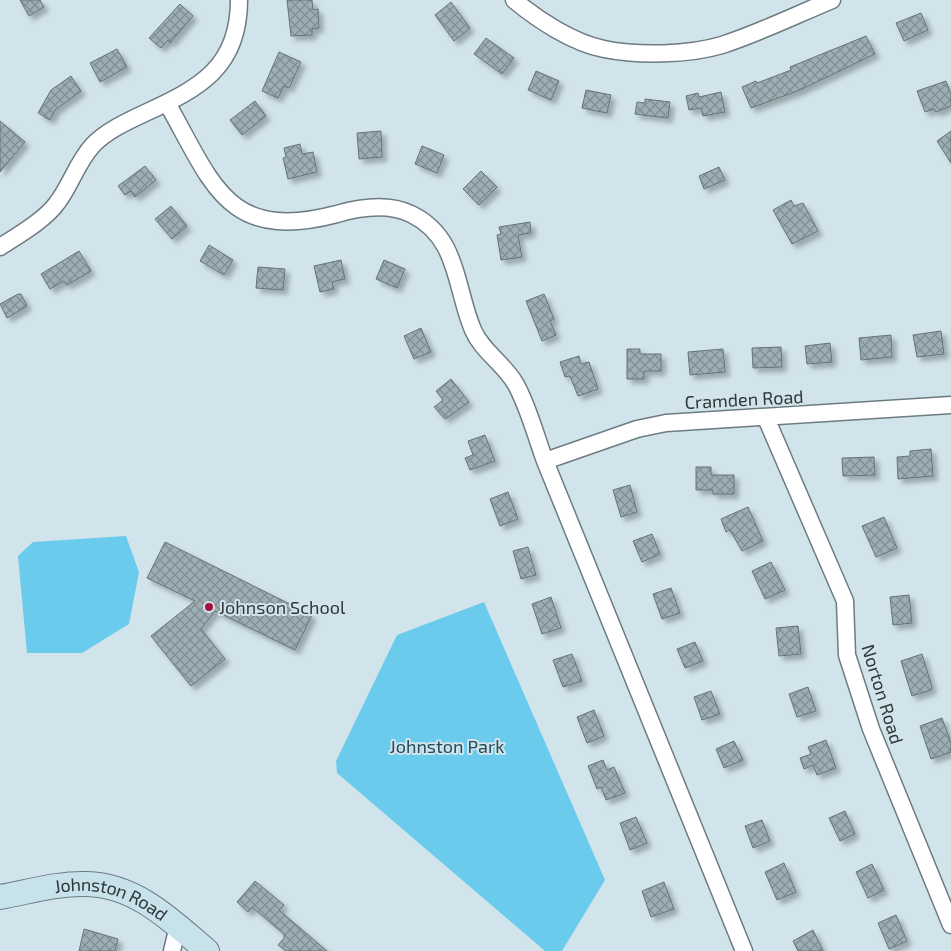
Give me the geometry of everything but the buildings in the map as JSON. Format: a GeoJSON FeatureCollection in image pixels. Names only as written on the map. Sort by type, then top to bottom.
{"type":"FeatureCollection","features":[{"type":"Feature","properties":{"kind":"street"},"geometry":{"type":"LineString","coordinates":[[0,247],[26,230],[57,204],[73,173],[93,144],[124,123],[167,103],[212,74],[227,57],[239,23],[238,0]]}},
{"type":"Feature","properties":{"kind":"street"},"geometry":{"type":"LineString","coordinates":[[514,0],[534,16],[567,35],[594,46],[604,49],[646,53],[694,51],[722,44],[832,0]]}},
{"type":"Feature","properties":{"kind":"street"},"geometry":{"type":"LineString","coordinates":[[167,103],[216,190],[234,207],[271,220],[306,222],[363,207],[410,214],[427,224],[445,242],[474,331],[516,384],[545,461],[744,951]]}},
{"type":"Feature","properties":{"kind":"street","name":"Cramden Road"},"geometry":{"type":"LineString","coordinates":[[545,461],[637,429],[666,423],[951,405]]}},
{"type":"Feature","properties":{"kind":"street","name":"Norton Road"},"geometry":{"type":"LineString","coordinates":[[766,418],[844,601],[847,655],[871,729],[951,925]]}},
{"type":"Feature","properties":{"kind":"street","name":"Johnston Road"},"geometry":{"type":"LineString","coordinates":[[0,897],[50,887],[87,884],[117,888],[142,899],[207,951]]}},
{"type":"Feature","properties":{"kind":"street"},"geometry":{"type":"LineString","coordinates":[[172,951],[178,926]]}},
{"type":"Feature","properties":{"kind":"green space"},"geometry":{"type":"Polygon","coordinates":[[[126,536],[139,572],[129,624],[82,653],[27,653],[18,556],[33,542],[126,536]]]}},
{"type":"Feature","properties":{"kind":"green space","name":"Johnston Park"},"geometry":{"type":"Polygon","coordinates":[[[484,602],[605,880],[562,951],[545,951],[337,773],[336,761],[397,635],[484,602]]]}},
{"type":"Feature","properties":{"kind":"place","name":"Johnson School"},"geometry":{"type":"Point","coordinates":[209,607]}}]}
